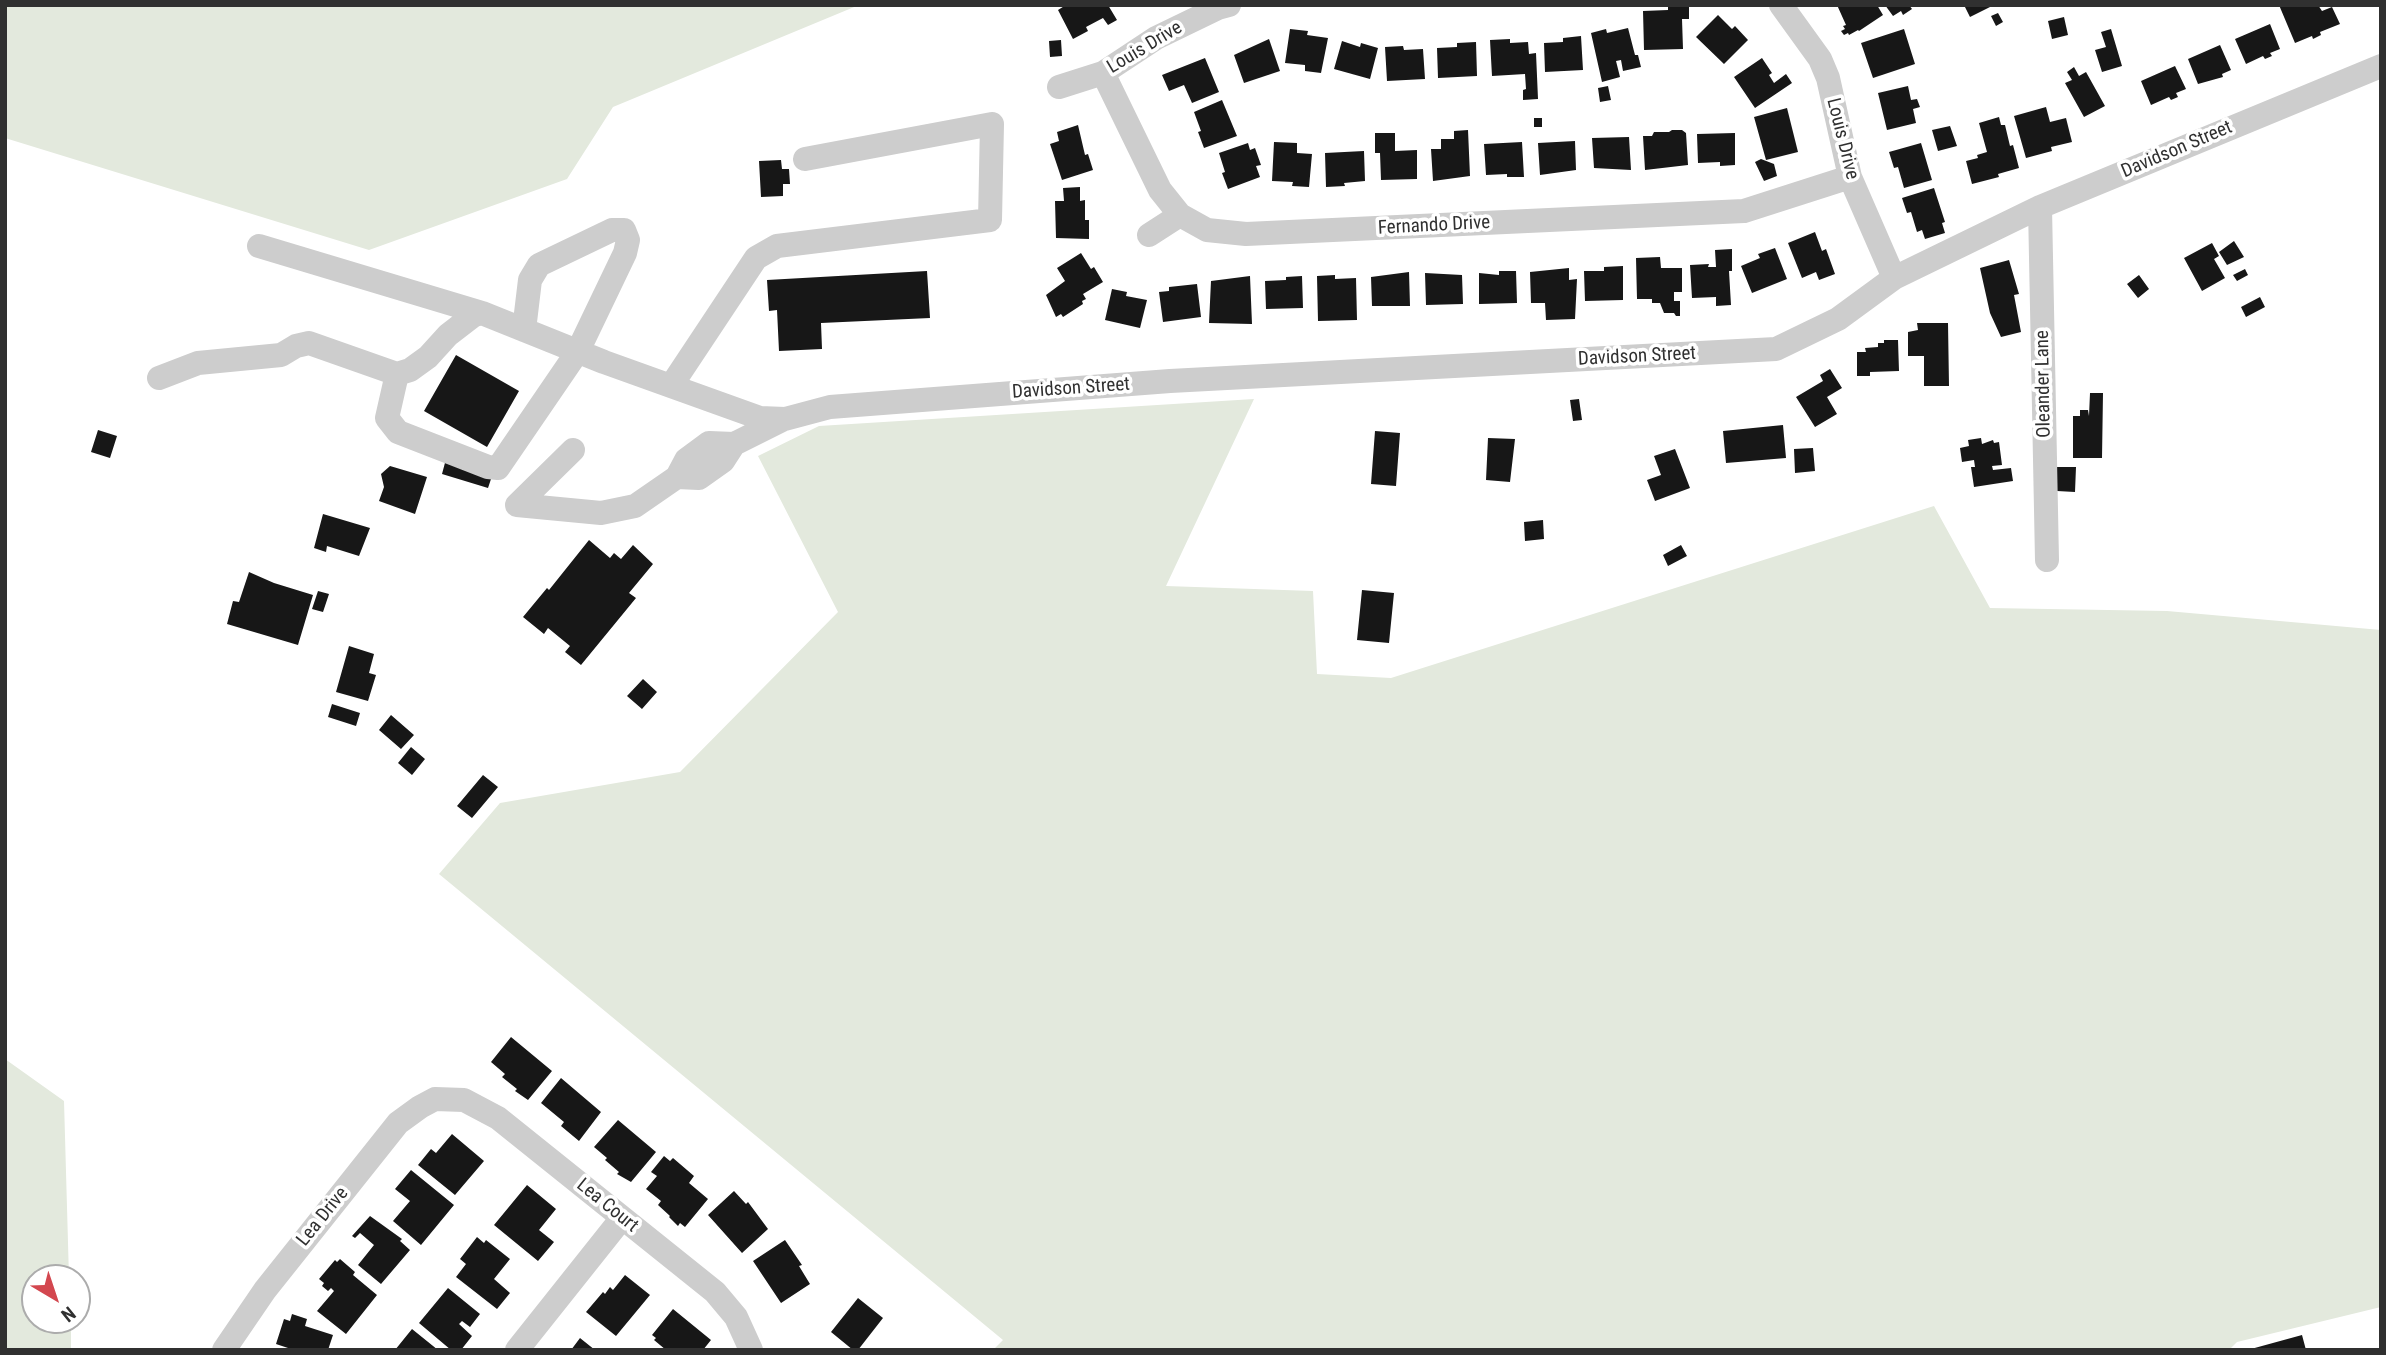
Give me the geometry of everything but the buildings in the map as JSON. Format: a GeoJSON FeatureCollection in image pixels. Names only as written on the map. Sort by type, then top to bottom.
{"type":"FeatureCollection","features":[{"type":"Feature","properties":{"kind":"street","name":"Louis Drive"},"geometry":{"type":"LineString","coordinates":[[1059,87],[1103,73],[1156,38],[1229,5]]}},
{"type":"Feature","properties":{"kind":"street","name":"Louis Drive"},"geometry":{"type":"LineString","coordinates":[[1781,5],[1820,59],[1828,78],[1850,177],[1895,278]]}},
{"type":"Feature","properties":{"kind":"street","name":"Davidson Street"},"geometry":{"type":"LineString","coordinates":[[785,419],[830,407],[1170,381],[1776,349],[1838,319],[1895,278],[2040,207],[2381,66]]}},
{"type":"Feature","properties":{"kind":"street","name":"Fernando Drive"},"geometry":{"type":"LineString","coordinates":[[1103,73],[1160,190],[1180,215],[1207,230],[1247,234],[1744,211],[1850,177]]}},
{"type":"Feature","properties":{"kind":"street"},"geometry":{"type":"LineString","coordinates":[[671,386],[756,258],[777,246],[990,220],[992,124],[805,159]]}},
{"type":"Feature","properties":{"kind":"street","name":"Oleander Lane"},"geometry":{"type":"LineString","coordinates":[[2040,207],[2047,560]]}},
{"type":"Feature","properties":{"kind":"street"},"geometry":{"type":"LineString","coordinates":[[1149,235],[1180,215]]}},
{"type":"Feature","properties":{"kind":"street"},"geometry":{"type":"LineString","coordinates":[[397,374],[387,418],[398,432],[488,467],[498,468],[578,351],[625,253],[628,240],[624,230],[612,230],[539,265],[530,280],[524,330]]}},
{"type":"Feature","properties":{"kind":"street"},"geometry":{"type":"LineString","coordinates":[[259,246],[482,313],[760,418],[785,419]]}},
{"type":"Feature","properties":{"kind":"street"},"geometry":{"type":"LineString","coordinates":[[159,378],[198,363],[281,355],[296,346],[309,343],[397,374],[428,357],[448,335],[474,315],[482,313]]}},
{"type":"Feature","properties":{"kind":"street"},"geometry":{"type":"LineString","coordinates":[[573,450],[517,505],[601,513],[635,506],[677,477],[685,460],[709,443],[734,444],[785,419]]}},
{"type":"Feature","properties":{"kind":"street","name":"Lea Court"},"geometry":{"type":"LineString","coordinates":[[435,1099],[464,1100],[498,1118],[716,1292],[736,1317],[751,1350]]}},
{"type":"Feature","properties":{"kind":"street","name":"Lea Drive"},"geometry":{"type":"LineString","coordinates":[[224,1350],[265,1290],[398,1123],[435,1099]]}},
{"type":"Feature","properties":{"kind":"street"},"geometry":{"type":"LineString","coordinates":[[517,1350],[622,1218]]}},
{"type":"Feature","properties":{"kind":"shaded area"},"geometry":{"type":"Polygon","coordinates":[[[5,5],[859,5],[613,107],[567,179],[369,250],[5,138],[5,5]]]}},
{"type":"Feature","properties":{"kind":"shaded area"},"geometry":{"type":"Polygon","coordinates":[[[1254,399],[1166,586],[1313,591],[1317,674],[1391,678],[1934,506],[1990,608],[2167,611],[2381,630],[2381,1307],[2237,1342],[2229,1350],[993,1350],[1003,1340],[439,874],[500,803],[680,772],[838,612],[758,456],[819,426],[1254,399]]]}},
{"type":"Feature","properties":{"kind":"shaded area"},"geometry":{"type":"Polygon","coordinates":[[[5,1059],[64,1101],[69,1264],[21,1264],[21,1334],[71,1334],[71,1350],[5,1350],[5,1059]]]}}]}
